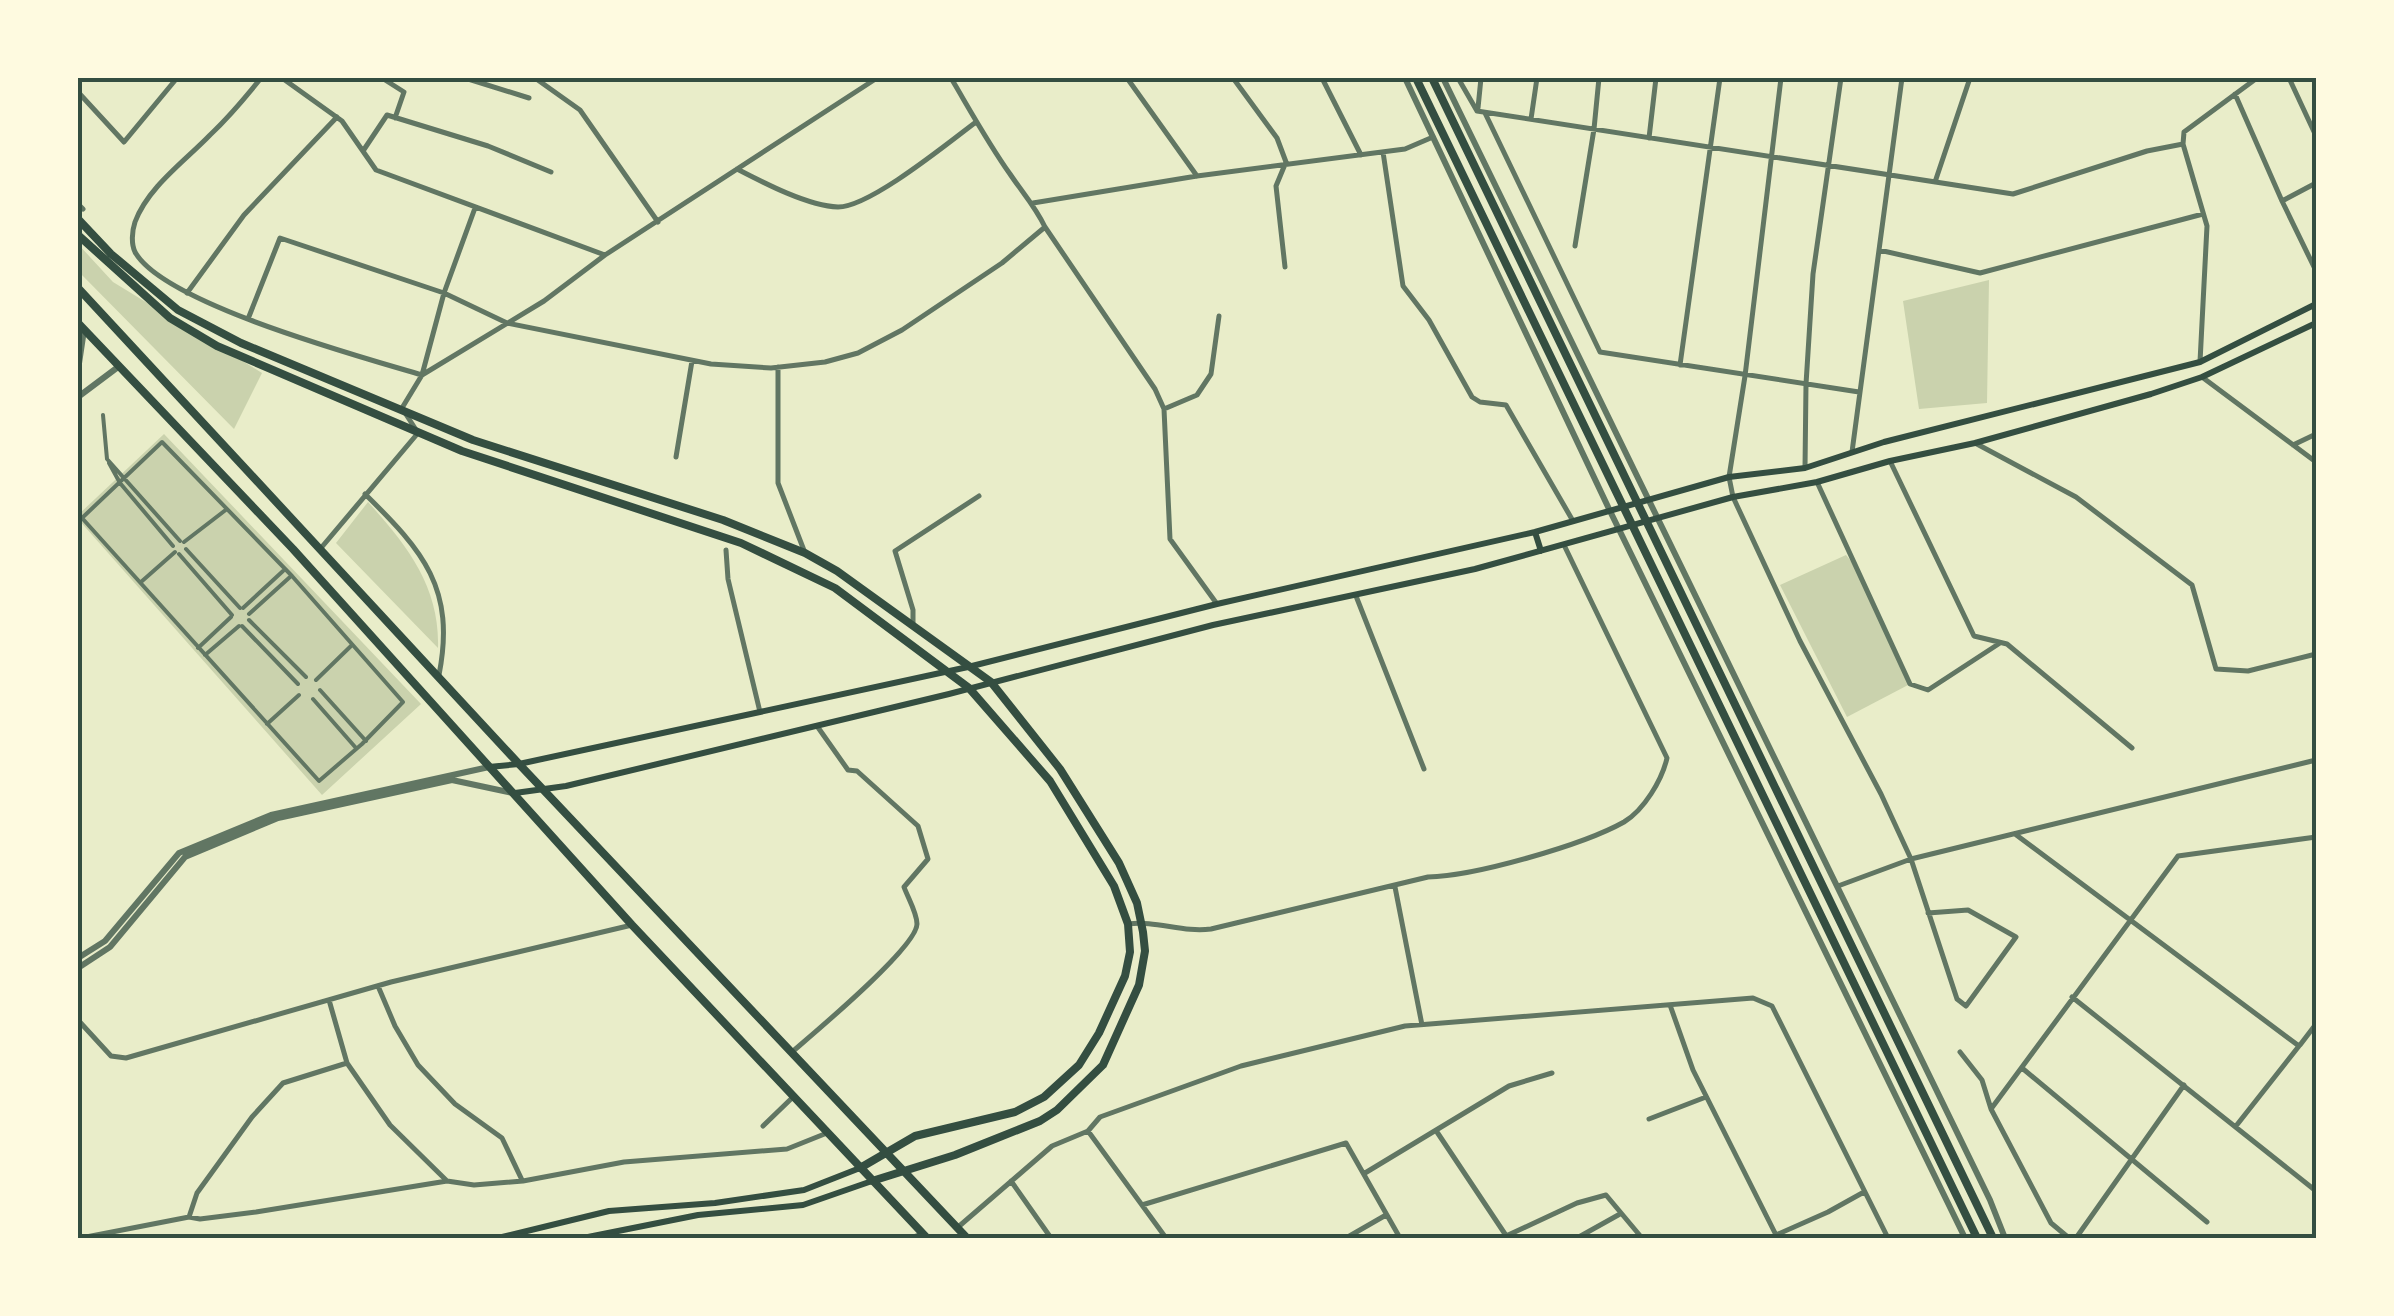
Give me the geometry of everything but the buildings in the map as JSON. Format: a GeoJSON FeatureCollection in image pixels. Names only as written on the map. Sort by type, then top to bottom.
{"type":"FeatureCollection","features":[{"type":"Feature","properties":{"kind":"main road"},"geometry":{"type":"LineString","coordinates":[[1416,78],[1977,1238]]}},
{"type":"Feature","properties":{"kind":"main road"},"geometry":{"type":"LineString","coordinates":[[1432,78],[1993,1238]]}},
{"type":"Feature","properties":{"kind":"main road"},"geometry":{"type":"LineString","coordinates":[[78,219],[111,254],[178,310],[241,343],[473,440],[695,511],[805,553],[837,571],[990,682],[1060,769],[1119,863],[1137,903],[1146,951],[1140,985],[1103,1065],[1082,1088],[1040,1121],[804,1205],[698,1215],[583,1238]]}},
{"type":"Feature","properties":{"kind":"main road"},"geometry":{"type":"LineString","coordinates":[[78,235],[170,318],[216,346],[418,433],[521,472],[665,516],[786,562],[835,588],[969,688],[1050,781],[1114,886],[1128,924],[1130,952],[1125,976],[1080,1065],[1044,1097],[1015,1112],[915,1136],[860,1168],[804,1190],[715,1203],[609,1211],[498,1238]]}},
{"type":"Feature","properties":{"kind":"main road"},"geometry":{"type":"LineString","coordinates":[[78,288],[519,764],[967,1238]]}},
{"type":"Feature","properties":{"kind":"main road"},"geometry":{"type":"LineString","coordinates":[[489,766],[519,764],[968,667],[1217,604],[1535,532],[1728,477],[1805,468],[1852,452],[2200,362],[2316,304]]}},
{"type":"Feature","properties":{"kind":"main road"},"geometry":{"type":"LineString","coordinates":[[514,793],[544,790],[817,726],[1213,625],[1541,552],[1733,497],[1817,482],[1975,443],[2151,394],[2202,376],[2316,323]]}},
{"type":"Feature","properties":{"kind":"main road"},"geometry":{"type":"LineString","coordinates":[[81,327],[293,549],[632,925],[924,1236]]}},
{"type":"Feature","properties":{"kind":"main road"},"geometry":{"type":"LineString","coordinates":[[1535,532],[1541,552]]}},
{"type":"Feature","properties":{"kind":"street"},"geometry":{"type":"LineString","coordinates":[[78,92],[124,142],[177,78]]}},
{"type":"Feature","properties":{"kind":"street"},"geometry":{"type":"LineString","coordinates":[[261,78],[148,200],[135,222],[132,241],[136,254],[187,294],[248,319],[422,375],[507,324],[605,255],[877,78]]}},
{"type":"Feature","properties":{"kind":"street"},"geometry":{"type":"LineString","coordinates":[[282,78],[337,116],[376,170],[605,255]]}},
{"type":"Feature","properties":{"kind":"street"},"geometry":{"type":"LineString","coordinates":[[382,78],[404,92],[395,118]]}},
{"type":"Feature","properties":{"kind":"street"},"geometry":{"type":"LineString","coordinates":[[465,78],[530,98]]}},
{"type":"Feature","properties":{"kind":"street"},"geometry":{"type":"LineString","coordinates":[[535,78],[580,110],[658,222]]}},
{"type":"Feature","properties":{"kind":"street"},"geometry":{"type":"LineString","coordinates":[[951,78],[976,122],[1033,203],[1044,227],[1155,389],[1164,409],[1170,539],[1217,604]]}},
{"type":"Feature","properties":{"kind":"street"},"geometry":{"type":"LineString","coordinates":[[1127,78],[1196,176]]}},
{"type":"Feature","properties":{"kind":"street"},"geometry":{"type":"LineString","coordinates":[[1233,78],[1277,138],[1286,165],[1276,186],[1285,267]]}},
{"type":"Feature","properties":{"kind":"street"},"geometry":{"type":"LineString","coordinates":[[1322,78],[1362,156]]}},
{"type":"Feature","properties":{"kind":"street"},"geometry":{"type":"LineString","coordinates":[[1405,78],[1618,528],[1965,1238]]}},
{"type":"Feature","properties":{"kind":"street"},"geometry":{"type":"LineString","coordinates":[[1443,78],[1838,886],[2005,1238]]}},
{"type":"Feature","properties":{"kind":"street"},"geometry":{"type":"LineString","coordinates":[[1458,78],[1481,112],[1600,352],[1858,392]]}},
{"type":"Feature","properties":{"kind":"street"},"geometry":{"type":"LineString","coordinates":[[1481,78],[1481,112]]}},
{"type":"Feature","properties":{"kind":"street"},"geometry":{"type":"LineString","coordinates":[[1531,120],[1537,78]]}},
{"type":"Feature","properties":{"kind":"street"},"geometry":{"type":"LineString","coordinates":[[1575,246],[1599,78]]}},
{"type":"Feature","properties":{"kind":"street"},"geometry":{"type":"LineString","coordinates":[[1649,138],[1656,78]]}},
{"type":"Feature","properties":{"kind":"street"},"geometry":{"type":"LineString","coordinates":[[1680,365],[1720,78]]}},
{"type":"Feature","properties":{"kind":"street"},"geometry":{"type":"LineString","coordinates":[[1781,78],[1745,376],[1728,477],[1733,497],[1800,641],[1911,859],[1928,913],[1957,999],[1966,1006],[2016,937],[1968,910],[1928,913]]}},
{"type":"Feature","properties":{"kind":"street"},"geometry":{"type":"LineString","coordinates":[[1805,468],[1813,274],[1841,78]]}},
{"type":"Feature","properties":{"kind":"street"},"geometry":{"type":"LineString","coordinates":[[1852,452],[1902,78]]}},
{"type":"Feature","properties":{"kind":"street"},"geometry":{"type":"LineString","coordinates":[[1935,182],[1970,78]]}},
{"type":"Feature","properties":{"kind":"street"},"geometry":{"type":"LineString","coordinates":[[2200,362],[2206,226],[2183,144],[2184,132],[2258,78]]}},
{"type":"Feature","properties":{"kind":"street"},"geometry":{"type":"LineString","coordinates":[[2289,78],[2316,136]]}},
{"type":"Feature","properties":{"kind":"street"},"geometry":{"type":"LineString","coordinates":[[2236,94],[2316,271]]}},
{"type":"Feature","properties":{"kind":"street"},"geometry":{"type":"LineString","coordinates":[[1481,112],[2013,194],[2146,151],[2183,144]]}},
{"type":"Feature","properties":{"kind":"street"},"geometry":{"type":"LineString","coordinates":[[187,294],[244,215],[337,116]]}},
{"type":"Feature","properties":{"kind":"street"},"geometry":{"type":"LineString","coordinates":[[363,151],[387,116],[488,146],[551,172]]}},
{"type":"Feature","properties":{"kind":"street"},"geometry":{"type":"LineString","coordinates":[[737,169],[819,203],[850,206],[904,174],[976,122]]}},
{"type":"Feature","properties":{"kind":"street"},"geometry":{"type":"LineString","coordinates":[[1033,203],[1196,176],[1405,149],[1433,137]]}},
{"type":"Feature","properties":{"kind":"street"},"geometry":{"type":"LineString","coordinates":[[1383,152],[1402,286],[1430,320],[1472,398],[1506,405],[1573,521]]}},
{"type":"Feature","properties":{"kind":"street"},"geometry":{"type":"LineString","coordinates":[[2282,200],[2316,183]]}},
{"type":"Feature","properties":{"kind":"street"},"geometry":{"type":"LineString","coordinates":[[320,548],[418,433],[402,408],[422,375],[444,293],[475,208]]}},
{"type":"Feature","properties":{"kind":"street"},"geometry":{"type":"LineString","coordinates":[[1879,250],[1980,273],[2203,214]]}},
{"type":"Feature","properties":{"kind":"street"},"geometry":{"type":"LineString","coordinates":[[248,319],[280,238],[444,293],[507,324],[692,361],[778,368],[826,362],[858,352],[902,330],[1002,264],[1044,227]]}},
{"type":"Feature","properties":{"kind":"street"},"geometry":{"type":"LineString","coordinates":[[1164,409],[1197,395],[1210,374],[1219,316]]}},
{"type":"Feature","properties":{"kind":"street"},"geometry":{"type":"LineString","coordinates":[[78,370],[81,327]]}},
{"type":"Feature","properties":{"kind":"street"},"geometry":{"type":"LineString","coordinates":[[676,457],[692,361]]}},
{"type":"Feature","properties":{"kind":"street"},"geometry":{"type":"LineString","coordinates":[[78,397],[118,366]]}},
{"type":"Feature","properties":{"kind":"street"},"geometry":{"type":"LineString","coordinates":[[778,368],[778,482],[805,553]]}},
{"type":"Feature","properties":{"kind":"street"},"geometry":{"type":"LineString","coordinates":[[2202,376],[2316,462]]}},
{"type":"Feature","properties":{"kind":"street"},"geometry":{"type":"LineString","coordinates":[[103,415],[108,459],[120,483],[231,616],[198,648]]}},
{"type":"Feature","properties":{"kind":"street"},"geometry":{"type":"LineString","coordinates":[[2293,445],[2316,434]]}},
{"type":"Feature","properties":{"kind":"street"},"geometry":{"type":"LineString","coordinates":[[162,442],[292,576],[403,702],[363,745],[319,781],[82,518],[126,477],[162,442]]}},
{"type":"Feature","properties":{"kind":"street"},"geometry":{"type":"LineString","coordinates":[[1975,443],[2076,497],[2192,585],[2216,669],[2248,671],[2316,654]]}},
{"type":"Feature","properties":{"kind":"street"},"geometry":{"type":"LineString","coordinates":[[108,459],[241,608],[285,569]]}},
{"type":"Feature","properties":{"kind":"street"},"geometry":{"type":"LineString","coordinates":[[1890,461],[1974,636],[2008,644],[2132,748]]}},
{"type":"Feature","properties":{"kind":"street"},"geometry":{"type":"LineString","coordinates":[[1817,482],[1910,684],[1928,690],[2001,643]]}},
{"type":"Feature","properties":{"kind":"street"},"geometry":{"type":"LineString","coordinates":[[365,494],[409,536],[434,579],[446,623],[439,675]]}},
{"type":"Feature","properties":{"kind":"street"},"geometry":{"type":"LineString","coordinates":[[913,625],[913,610],[895,552],[979,496]]}},
{"type":"Feature","properties":{"kind":"street"},"geometry":{"type":"LineString","coordinates":[[184,544],[227,509]]}},
{"type":"Feature","properties":{"kind":"street"},"geometry":{"type":"LineString","coordinates":[[1128,924],[1141,922],[1194,931],[1212,929],[1428,877],[1454,876],[1544,852],[1626,820],[1664,771],[1667,758],[1564,544]]}},
{"type":"Feature","properties":{"kind":"street"},"geometry":{"type":"LineString","coordinates":[[726,550],[728,579],[760,712]]}},
{"type":"Feature","properties":{"kind":"street"},"geometry":{"type":"LineString","coordinates":[[141,582],[176,551]]}},
{"type":"Feature","properties":{"kind":"street"},"geometry":{"type":"LineString","coordinates":[[292,576],[249,617],[306,677]]}},
{"type":"Feature","properties":{"kind":"street"},"geometry":{"type":"LineString","coordinates":[[1356,596],[1424,769]]}},
{"type":"Feature","properties":{"kind":"street"},"geometry":{"type":"LineString","coordinates":[[205,656],[240,626],[298,684]]}},
{"type":"Feature","properties":{"kind":"street"},"geometry":{"type":"LineString","coordinates":[[316,680],[353,644]]}},
{"type":"Feature","properties":{"kind":"street"},"geometry":{"type":"LineString","coordinates":[[320,690],[363,745]]}},
{"type":"Feature","properties":{"kind":"street"},"geometry":{"type":"LineString","coordinates":[[266,724],[299,695]]}},
{"type":"Feature","properties":{"kind":"street"},"geometry":{"type":"LineString","coordinates":[[313,699],[363,745]]}},
{"type":"Feature","properties":{"kind":"street"},"geometry":{"type":"LineString","coordinates":[[791,1053],[882,971],[917,930],[918,921],[904,887],[928,858],[918,826],[857,770],[848,770],[817,726]]}},
{"type":"Feature","properties":{"kind":"street"},"geometry":{"type":"LineString","coordinates":[[1838,886],[1911,859],[2316,760]]}},
{"type":"Feature","properties":{"kind":"street"},"geometry":{"type":"LineString","coordinates":[[78,958],[104,942],[179,853],[270,815],[489,766]]}},
{"type":"Feature","properties":{"kind":"street"},"geometry":{"type":"LineString","coordinates":[[78,968],[110,947],[185,857],[278,818],[452,780],[514,793]]}},
{"type":"Feature","properties":{"kind":"street"},"geometry":{"type":"LineString","coordinates":[[2015,834],[2299,1046]]}},
{"type":"Feature","properties":{"kind":"street"},"geometry":{"type":"LineString","coordinates":[[1991,1109],[2178,856],[2316,837]]}},
{"type":"Feature","properties":{"kind":"street"},"geometry":{"type":"LineString","coordinates":[[1395,887],[1422,1025]]}},
{"type":"Feature","properties":{"kind":"street"},"geometry":{"type":"LineString","coordinates":[[78,1020],[111,1056],[126,1058],[378,986],[632,925]]}},
{"type":"Feature","properties":{"kind":"street"},"geometry":{"type":"LineString","coordinates":[[378,986],[418,1065],[455,1104],[502,1138],[523,1181]]}},
{"type":"Feature","properties":{"kind":"street"},"geometry":{"type":"LineString","coordinates":[[2072,997],[2316,1190]]}},
{"type":"Feature","properties":{"kind":"street"},"geometry":{"type":"LineString","coordinates":[[957,1228],[1052,1146],[1088,1132],[1100,1116],[1241,1066],[1422,1025],[1753,998],[1772,1006],[1888,1238]]}},
{"type":"Feature","properties":{"kind":"street"},"geometry":{"type":"LineString","coordinates":[[329,1000],[347,1063],[390,1125],[447,1181]]}},
{"type":"Feature","properties":{"kind":"street"},"geometry":{"type":"LineString","coordinates":[[1670,1005],[1706,1097],[1776,1235],[1864,1192]]}},
{"type":"Feature","properties":{"kind":"street"},"geometry":{"type":"LineString","coordinates":[[2236,1126],[2316,1024]]}},
{"type":"Feature","properties":{"kind":"street"},"geometry":{"type":"LineString","coordinates":[[1960,1052],[1982,1080],[1991,1109],[2052,1224],[2073,1238],[2184,1085]]}},
{"type":"Feature","properties":{"kind":"street"},"geometry":{"type":"LineString","coordinates":[[189,1217],[198,1193],[252,1116],[283,1083],[347,1063]]}},
{"type":"Feature","properties":{"kind":"street"},"geometry":{"type":"LineString","coordinates":[[2022,1068],[2208,1222]]}},
{"type":"Feature","properties":{"kind":"street"},"geometry":{"type":"LineString","coordinates":[[1365,1173],[1509,1086],[1552,1073]]}},
{"type":"Feature","properties":{"kind":"street"},"geometry":{"type":"LineString","coordinates":[[763,1126],[793,1097]]}},
{"type":"Feature","properties":{"kind":"street"},"geometry":{"type":"LineString","coordinates":[[1650,1119],[1706,1097]]}},
{"type":"Feature","properties":{"kind":"street"},"geometry":{"type":"LineString","coordinates":[[1088,1132],[1166,1238]]}},
{"type":"Feature","properties":{"kind":"street"},"geometry":{"type":"LineString","coordinates":[[1436,1132],[1507,1237],[1576,1204],[1606,1195],[1642,1238]]}},
{"type":"Feature","properties":{"kind":"street"},"geometry":{"type":"LineString","coordinates":[[81,1238],[189,1217],[256,1212],[447,1181],[474,1185],[523,1181],[624,1162],[786,1149],[827,1133]]}},
{"type":"Feature","properties":{"kind":"street"},"geometry":{"type":"LineString","coordinates":[[1142,1205],[1346,1143],[1400,1238]]}},
{"type":"Feature","properties":{"kind":"street"},"geometry":{"type":"LineString","coordinates":[[1011,1181],[1051,1238]]}},
{"type":"Feature","properties":{"kind":"street"},"geometry":{"type":"LineString","coordinates":[[1577,1238],[1620,1214]]}},
{"type":"Feature","properties":{"kind":"street"},"geometry":{"type":"LineString","coordinates":[[1346,1238],[1386,1215]]}},
{"type":"Feature","properties":{"kind":"street"},"geometry":{"type":"LineString","coordinates":[[910,1238],[924,1236]]}},
{"type":"Feature","properties":{"kind":"green space"},"geometry":{"type":"Polygon","coordinates":[[[78,244],[113,282],[262,373],[234,429],[78,271],[78,244]]]}},
{"type":"Feature","properties":{"kind":"green space"},"geometry":{"type":"Polygon","coordinates":[[[1989,280],[1987,403],[1919,409],[1903,301],[1989,280]]]}},
{"type":"Feature","properties":{"kind":"green space"},"geometry":{"type":"Polygon","coordinates":[[[164,434],[421,704],[322,795],[78,519],[164,434]]]}},
{"type":"Feature","properties":{"kind":"green space"},"geometry":{"type":"Polygon","coordinates":[[[368,502],[408,551],[427,586],[438,648],[336,543],[368,502]]]}},
{"type":"Feature","properties":{"kind":"green space"},"geometry":{"type":"Polygon","coordinates":[[[1846,555],[1855,566],[1910,684],[1847,717],[1780,585],[1846,555]]]}}]}
